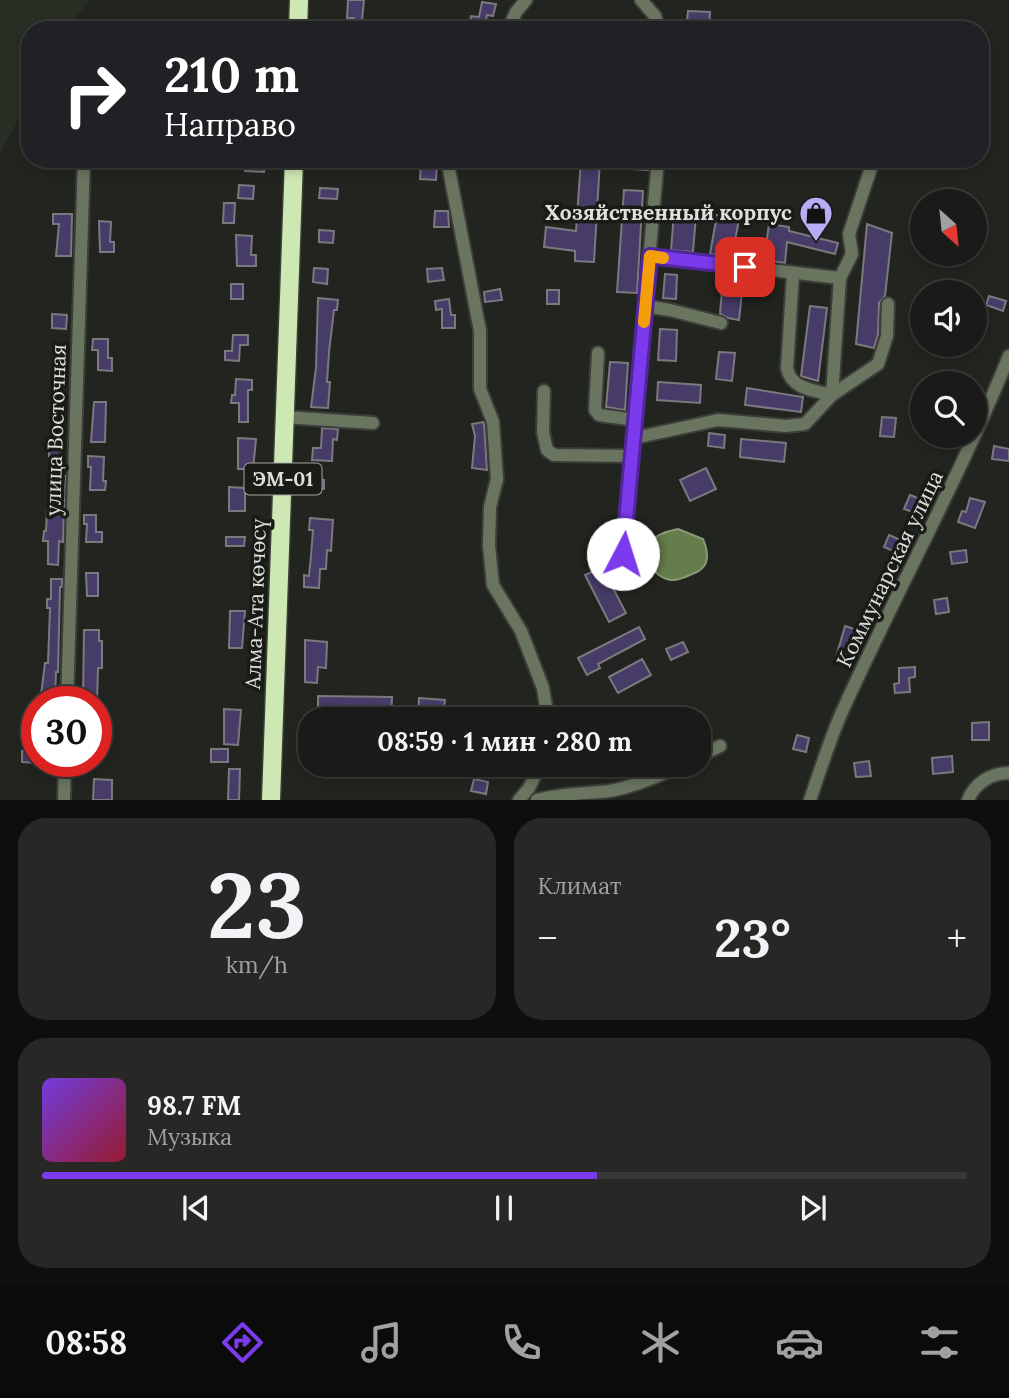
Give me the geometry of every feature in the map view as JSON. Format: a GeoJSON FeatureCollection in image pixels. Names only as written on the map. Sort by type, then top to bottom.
{"type":"FeatureCollection","features":[{"type":"Feature","properties":{"kind":"highway"},"geometry":{"type":"LineString","coordinates":[[298,21],[299,0]]}},
{"type":"Feature","properties":{"kind":"highway","name":"Алма-Ата көчөсү"},"geometry":{"type":"LineString","coordinates":[[271,800],[294,168]]}},
{"type":"Feature","properties":{"kind":"street"},"geometry":{"type":"LineString","coordinates":[[512,21],[526,0]]}},
{"type":"Feature","properties":{"kind":"street"},"geometry":{"type":"LineString","coordinates":[[640,0],[656,21]]}},
{"type":"Feature","properties":{"kind":"street","name":"улица Восточная"},"geometry":{"type":"LineString","coordinates":[[68,686],[84,168]]}},
{"type":"Feature","properties":{"kind":"street"},"geometry":{"type":"LineString","coordinates":[[449,168],[480,331],[480,389],[493,422],[497,479],[491,507],[489,546],[493,585],[521,631],[543,688],[546,707]]}},
{"type":"Feature","properties":{"kind":"street"},"geometry":{"type":"LineString","coordinates":[[623,554],[657,168]]}},
{"type":"Feature","properties":{"kind":"street"},"geometry":{"type":"LineString","coordinates":[[832,395],[840,278],[852,254],[849,234],[871,168]]}},
{"type":"Feature","properties":{"kind":"street"},"geometry":{"type":"LineString","coordinates":[[650,256],[840,278]]}},
{"type":"Feature","properties":{"kind":"street"},"geometry":{"type":"LineString","coordinates":[[793,273],[789,376],[794,384],[832,395]]}},
{"type":"Feature","properties":{"kind":"street"},"geometry":{"type":"LineString","coordinates":[[634,438],[718,420],[786,426],[805,424],[832,395],[878,364],[887,336],[888,304]]}},
{"type":"Feature","properties":{"kind":"street"},"geometry":{"type":"LineString","coordinates":[[645,306],[721,323]]}},
{"type":"Feature","properties":{"kind":"street"},"geometry":{"type":"LineString","coordinates":[[598,353],[594,410],[599,415],[635,420]]}},
{"type":"Feature","properties":{"kind":"street","name":"Коммунарская улица"},"geometry":{"type":"LineString","coordinates":[[810,800],[841,716],[942,507],[1009,356]]}},
{"type":"Feature","properties":{"kind":"street"},"geometry":{"type":"LineString","coordinates":[[544,391],[543,432],[547,450],[554,456],[632,456]]}},
{"type":"Feature","properties":{"kind":"street"},"geometry":{"type":"LineString","coordinates":[[285,417],[373,423]]}},
{"type":"Feature","properties":{"kind":"street"},"geometry":{"type":"LineString","coordinates":[[711,750],[720,746]]}},
{"type":"Feature","properties":{"kind":"street"},"geometry":{"type":"LineString","coordinates":[[968,800],[974,787],[999,773],[1009,773]]}},
{"type":"Feature","properties":{"kind":"street"},"geometry":{"type":"LineString","coordinates":[[64,800],[65,777]]}},
{"type":"Feature","properties":{"kind":"street"},"geometry":{"type":"LineString","coordinates":[[519,800],[534,777]]}},
{"type":"Feature","properties":{"kind":"street"},"geometry":{"type":"LineString","coordinates":[[537,800],[610,790],[656,777]]}},
{"type":"Feature","properties":{"kind":"shaded area"},"geometry":{"type":"Polygon","coordinates":[[[0,0],[90,0],[72,21],[21,21],[21,114],[0,154],[0,0]]]}},
{"type":"Feature","properties":{"kind":"shaded area"},"geometry":{"type":"Polygon","coordinates":[[[678,529],[703,539],[707,557],[705,566],[697,572],[671,580],[653,570],[647,551],[653,539],[678,529]]]}},
{"type":"Feature","properties":{"kind":"building"},"geometry":{"type":"Polygon","coordinates":[[[348,0],[364,0],[362,21],[347,18],[348,0]]]}},
{"type":"Feature","properties":{"kind":"building"},"geometry":{"type":"Polygon","coordinates":[[[482,2],[496,4],[493,16],[487,15],[486,21],[470,21],[471,16],[479,17],[482,2]]]}},
{"type":"Feature","properties":{"kind":"building"},"geometry":{"type":"Polygon","coordinates":[[[688,11],[710,12],[710,21],[687,21],[688,11]]]}},
{"type":"Feature","properties":{"kind":"building"},"geometry":{"type":"Polygon","coordinates":[[[245,168],[264,168],[264,172],[245,171],[245,168]]]}},
{"type":"Feature","properties":{"kind":"building"},"geometry":{"type":"Polygon","coordinates":[[[421,168],[437,168],[436,180],[420,179],[421,168]]]}},
{"type":"Feature","properties":{"kind":"building"},"geometry":{"type":"Polygon","coordinates":[[[580,168],[600,168],[594,262],[575,261],[575,251],[544,247],[546,227],[576,231],[580,168]]]}},
{"type":"Feature","properties":{"kind":"building"},"geometry":{"type":"Polygon","coordinates":[[[239,185],[254,186],[253,199],[238,198],[239,185]]]}},
{"type":"Feature","properties":{"kind":"building"},"geometry":{"type":"Polygon","coordinates":[[[320,188],[338,189],[337,199],[319,198],[320,188]]]}},
{"type":"Feature","properties":{"kind":"building"},"geometry":{"type":"Polygon","coordinates":[[[624,190],[643,191],[637,293],[617,292],[624,190]]]}},
{"type":"Feature","properties":{"kind":"building"},"geometry":{"type":"Polygon","coordinates":[[[224,203],[235,203],[234,223],[223,223],[224,203]]]}},
{"type":"Feature","properties":{"kind":"building"},"geometry":{"type":"Polygon","coordinates":[[[435,211],[448,211],[449,227],[434,227],[435,211]]]}},
{"type":"Feature","properties":{"kind":"building"},"geometry":{"type":"Polygon","coordinates":[[[53,214],[72,214],[71,256],[56,256],[59,224],[53,224],[53,214]]]}},
{"type":"Feature","properties":{"kind":"building"},"geometry":{"type":"Polygon","coordinates":[[[674,214],[696,216],[693,252],[671,250],[674,214]]]}},
{"type":"Feature","properties":{"kind":"building"},"geometry":{"type":"Polygon","coordinates":[[[717,215],[739,219],[732,257],[710,254],[717,215]]]}},
{"type":"Feature","properties":{"kind":"building"},"geometry":{"type":"Polygon","coordinates":[[[99,221],[111,222],[110,242],[114,242],[114,252],[100,252],[99,221]]]}},
{"type":"Feature","properties":{"kind":"building"},"geometry":{"type":"Polygon","coordinates":[[[769,224],[789,227],[789,231],[838,243],[835,254],[787,242],[785,263],[764,260],[769,224]]]}},
{"type":"Feature","properties":{"kind":"building"},"geometry":{"type":"Polygon","coordinates":[[[867,224],[892,233],[885,296],[879,303],[878,334],[874,348],[856,344],[867,224]]]}},
{"type":"Feature","properties":{"kind":"building"},"geometry":{"type":"Polygon","coordinates":[[[319,230],[334,231],[333,243],[319,242],[319,230]]]}},
{"type":"Feature","properties":{"kind":"building"},"geometry":{"type":"Polygon","coordinates":[[[236,235],[252,236],[251,255],[256,255],[256,266],[237,266],[236,235]]]}},
{"type":"Feature","properties":{"kind":"building"},"geometry":{"type":"Polygon","coordinates":[[[314,268],[328,269],[327,284],[313,282],[314,268]]]}},
{"type":"Feature","properties":{"kind":"building"},"geometry":{"type":"Polygon","coordinates":[[[442,268],[444,280],[428,282],[427,269],[442,268]]]}},
{"type":"Feature","properties":{"kind":"building"},"geometry":{"type":"Polygon","coordinates":[[[665,274],[677,275],[676,299],[663,298],[665,274]]]}},
{"type":"Feature","properties":{"kind":"building"},"geometry":{"type":"Polygon","coordinates":[[[231,284],[243,284],[243,299],[231,299],[231,284]]]}},
{"type":"Feature","properties":{"kind":"building"},"geometry":{"type":"Polygon","coordinates":[[[500,289],[502,300],[485,302],[484,292],[500,289]]]}},
{"type":"Feature","properties":{"kind":"building"},"geometry":{"type":"Polygon","coordinates":[[[547,290],[559,290],[559,304],[547,304],[547,290]]]}},
{"type":"Feature","properties":{"kind":"building"},"geometry":{"type":"Polygon","coordinates":[[[722,290],[742,292],[739,320],[720,314],[722,290]]]}},
{"type":"Feature","properties":{"kind":"building"},"geometry":{"type":"Polygon","coordinates":[[[989,296],[1006,301],[1003,311],[987,305],[989,296]]]}},
{"type":"Feature","properties":{"kind":"building"},"geometry":{"type":"Polygon","coordinates":[[[318,298],[338,300],[337,310],[334,310],[329,352],[328,408],[311,407],[316,368],[318,298]]]}},
{"type":"Feature","properties":{"kind":"building"},"geometry":{"type":"Polygon","coordinates":[[[449,299],[451,315],[455,315],[455,328],[442,328],[442,309],[436,310],[435,301],[449,299]]]}},
{"type":"Feature","properties":{"kind":"building"},"geometry":{"type":"Polygon","coordinates":[[[810,306],[827,308],[818,381],[801,376],[810,306]]]}},
{"type":"Feature","properties":{"kind":"building"},"geometry":{"type":"Polygon","coordinates":[[[52,314],[67,315],[66,329],[52,328],[52,314]]]}},
{"type":"Feature","properties":{"kind":"building"},"geometry":{"type":"Polygon","coordinates":[[[660,329],[677,330],[676,361],[658,360],[660,329]]]}},
{"type":"Feature","properties":{"kind":"building"},"geometry":{"type":"Polygon","coordinates":[[[233,335],[248,335],[248,345],[240,345],[239,361],[225,360],[225,351],[232,351],[233,335]]]}},
{"type":"Feature","properties":{"kind":"building"},"geometry":{"type":"Polygon","coordinates":[[[93,339],[108,339],[108,358],[112,358],[112,371],[98,370],[98,350],[92,350],[93,339]]]}},
{"type":"Feature","properties":{"kind":"building"},"geometry":{"type":"Polygon","coordinates":[[[719,352],[735,353],[732,381],[716,379],[719,352]]]}},
{"type":"Feature","properties":{"kind":"building"},"geometry":{"type":"Polygon","coordinates":[[[610,362],[628,363],[625,410],[606,407],[610,362]]]}},
{"type":"Feature","properties":{"kind":"building"},"geometry":{"type":"Polygon","coordinates":[[[236,379],[252,380],[252,390],[248,390],[248,422],[239,422],[239,403],[231,403],[232,395],[235,395],[236,379]]]}},
{"type":"Feature","properties":{"kind":"building"},"geometry":{"type":"Polygon","coordinates":[[[658,382],[701,385],[700,403],[657,400],[658,382]]]}},
{"type":"Feature","properties":{"kind":"building"},"geometry":{"type":"Polygon","coordinates":[[[747,388],[803,397],[801,412],[745,405],[747,388]]]}},
{"type":"Feature","properties":{"kind":"building"},"geometry":{"type":"Polygon","coordinates":[[[94,402],[106,402],[105,442],[91,442],[94,402]]]}},
{"type":"Feature","properties":{"kind":"building"},"geometry":{"type":"Polygon","coordinates":[[[882,417],[896,418],[894,437],[880,436],[882,417]]]}},
{"type":"Feature","properties":{"kind":"building"},"geometry":{"type":"Polygon","coordinates":[[[483,422],[487,470],[472,468],[475,436],[472,424],[483,422]]]}},
{"type":"Feature","properties":{"kind":"building"},"geometry":{"type":"Polygon","coordinates":[[[322,428],[338,429],[337,440],[333,439],[332,461],[312,460],[313,448],[321,448],[322,428]]]}},
{"type":"Feature","properties":{"kind":"building"},"geometry":{"type":"Polygon","coordinates":[[[709,433],[725,435],[724,448],[708,446],[709,433]]]}},
{"type":"Feature","properties":{"kind":"building"},"geometry":{"type":"Polygon","coordinates":[[[238,438],[256,439],[253,469],[238,469],[238,438]]]}},
{"type":"Feature","properties":{"kind":"building"},"geometry":{"type":"Polygon","coordinates":[[[741,439],[786,443],[784,462],[740,457],[741,439]]]}},
{"type":"Feature","properties":{"kind":"building"},"geometry":{"type":"Polygon","coordinates":[[[49,445],[62,446],[61,458],[49,458],[49,445]]]}},
{"type":"Feature","properties":{"kind":"building"},"geometry":{"type":"Polygon","coordinates":[[[994,446],[1009,449],[1009,461],[992,459],[994,446]]]}},
{"type":"Feature","properties":{"kind":"building"},"geometry":{"type":"Polygon","coordinates":[[[88,456],[104,457],[105,490],[90,490],[91,467],[88,467],[88,456]]]}},
{"type":"Feature","properties":{"kind":"building"},"geometry":{"type":"Polygon","coordinates":[[[706,468],[716,489],[690,501],[680,480],[706,468]]]}},
{"type":"Feature","properties":{"kind":"building"},"geometry":{"type":"Polygon","coordinates":[[[51,475],[65,476],[63,542],[59,541],[58,565],[48,564],[48,541],[43,541],[47,510],[53,510],[54,484],[51,484],[51,475]]]}},
{"type":"Feature","properties":{"kind":"building"},"geometry":{"type":"Polygon","coordinates":[[[306,479],[324,480],[324,489],[305,487],[306,479]]]}},
{"type":"Feature","properties":{"kind":"building"},"geometry":{"type":"Polygon","coordinates":[[[229,487],[245,488],[245,511],[229,511],[229,487]]]}},
{"type":"Feature","properties":{"kind":"building"},"geometry":{"type":"Polygon","coordinates":[[[910,495],[923,500],[918,514],[904,509],[910,495]]]}},
{"type":"Feature","properties":{"kind":"building"},"geometry":{"type":"Polygon","coordinates":[[[970,498],[985,502],[975,528],[958,522],[962,511],[966,512],[970,498]]]}},
{"type":"Feature","properties":{"kind":"building"},"geometry":{"type":"Polygon","coordinates":[[[84,515],[96,515],[96,532],[102,532],[102,542],[86,542],[87,524],[84,524],[84,515]]]}},
{"type":"Feature","properties":{"kind":"building"},"geometry":{"type":"Polygon","coordinates":[[[310,518],[333,520],[331,551],[327,550],[326,569],[320,569],[319,588],[304,587],[304,575],[309,576],[311,556],[313,530],[309,530],[310,518]]]}},
{"type":"Feature","properties":{"kind":"building"},"geometry":{"type":"Polygon","coordinates":[[[889,535],[905,542],[900,554],[884,547],[889,535]]]}},
{"type":"Feature","properties":{"kind":"building"},"geometry":{"type":"Polygon","coordinates":[[[226,537],[245,537],[244,546],[226,546],[226,537]]]}},
{"type":"Feature","properties":{"kind":"building"},"geometry":{"type":"Polygon","coordinates":[[[966,550],[967,562],[952,564],[950,552],[966,550]]]}},
{"type":"Feature","properties":{"kind":"building"},"geometry":{"type":"Polygon","coordinates":[[[602,567],[626,613],[609,622],[585,575],[602,567]]]}},
{"type":"Feature","properties":{"kind":"building"},"geometry":{"type":"Polygon","coordinates":[[[86,573],[98,573],[98,596],[87,596],[86,573]]]}},
{"type":"Feature","properties":{"kind":"building"},"geometry":{"type":"Polygon","coordinates":[[[51,579],[62,579],[58,672],[55,686],[42,686],[45,663],[48,663],[50,608],[47,608],[47,599],[51,599],[51,579]]]}},
{"type":"Feature","properties":{"kind":"building"},"geometry":{"type":"Polygon","coordinates":[[[947,598],[949,612],[936,614],[934,600],[947,598]]]}},
{"type":"Feature","properties":{"kind":"building"},"geometry":{"type":"Polygon","coordinates":[[[230,611],[245,611],[242,648],[229,648],[230,611]]]}},
{"type":"Feature","properties":{"kind":"building"},"geometry":{"type":"Polygon","coordinates":[[[845,626],[863,632],[858,644],[856,643],[850,665],[835,661],[845,626]]]}},
{"type":"Feature","properties":{"kind":"building"},"geometry":{"type":"Polygon","coordinates":[[[639,627],[645,639],[598,664],[600,668],[587,675],[578,658],[639,627]]]}},
{"type":"Feature","properties":{"kind":"building"},"geometry":{"type":"Polygon","coordinates":[[[84,630],[99,630],[99,641],[102,641],[102,668],[98,668],[97,686],[83,686],[84,630]]]}},
{"type":"Feature","properties":{"kind":"building"},"geometry":{"type":"Polygon","coordinates":[[[305,640],[327,642],[326,668],[318,667],[317,683],[305,682],[305,640]]]}},
{"type":"Feature","properties":{"kind":"building"},"geometry":{"type":"Polygon","coordinates":[[[683,642],[688,652],[671,660],[666,649],[683,642]]]}},
{"type":"Feature","properties":{"kind":"building"},"geometry":{"type":"Polygon","coordinates":[[[642,659],[651,675],[618,693],[609,677],[642,659]]]}},
{"type":"Feature","properties":{"kind":"building"},"geometry":{"type":"Polygon","coordinates":[[[915,667],[915,677],[909,678],[910,692],[895,693],[894,684],[899,683],[899,668],[915,667]]]}},
{"type":"Feature","properties":{"kind":"building"},"geometry":{"type":"Polygon","coordinates":[[[318,696],[392,697],[392,707],[318,707],[318,696]]]}},
{"type":"Feature","properties":{"kind":"building"},"geometry":{"type":"Polygon","coordinates":[[[419,698],[445,700],[444,707],[418,707],[419,698]]]}},
{"type":"Feature","properties":{"kind":"building"},"geometry":{"type":"Polygon","coordinates":[[[224,709],[241,710],[238,745],[224,744],[224,709]]]}},
{"type":"Feature","properties":{"kind":"building"},"geometry":{"type":"Polygon","coordinates":[[[989,722],[989,740],[972,740],[972,723],[989,722]]]}},
{"type":"Feature","properties":{"kind":"building"},"geometry":{"type":"Polygon","coordinates":[[[797,735],[809,738],[806,752],[793,749],[797,735]]]}},
{"type":"Feature","properties":{"kind":"building"},"geometry":{"type":"Polygon","coordinates":[[[211,749],[228,749],[228,762],[211,762],[211,749]]]}},
{"type":"Feature","properties":{"kind":"building"},"geometry":{"type":"Polygon","coordinates":[[[952,756],[953,772],[933,774],[932,758],[952,756]]]}},
{"type":"Feature","properties":{"kind":"building"},"geometry":{"type":"Polygon","coordinates":[[[869,761],[871,776],[856,777],[854,763],[869,761]]]}},
{"type":"Feature","properties":{"kind":"building"},"geometry":{"type":"Polygon","coordinates":[[[229,769],[240,769],[239,800],[228,800],[229,769]]]}},
{"type":"Feature","properties":{"kind":"building"},"geometry":{"type":"Polygon","coordinates":[[[94,779],[112,780],[112,800],[93,800],[94,779]]]}},
{"type":"Feature","properties":{"kind":"building"},"geometry":{"type":"Polygon","coordinates":[[[474,779],[488,782],[486,794],[471,791],[474,779]]]}},
{"type":"Feature","properties":{"kind":"slow traffic"},"geometry":{"type":"LineString","coordinates":[[644,322],[650,256],[663,258]]}},
{"type":"Feature","properties":{"kind":"place","name":"Хозяйственный корпус"},"geometry":{"type":"Point","coordinates":[816,243]}},
{"type":"Feature","properties":{"kind":"route"},"geometry":{"type":"LineString","coordinates":[[623,554],[650,256],[745,267]]}}]}
